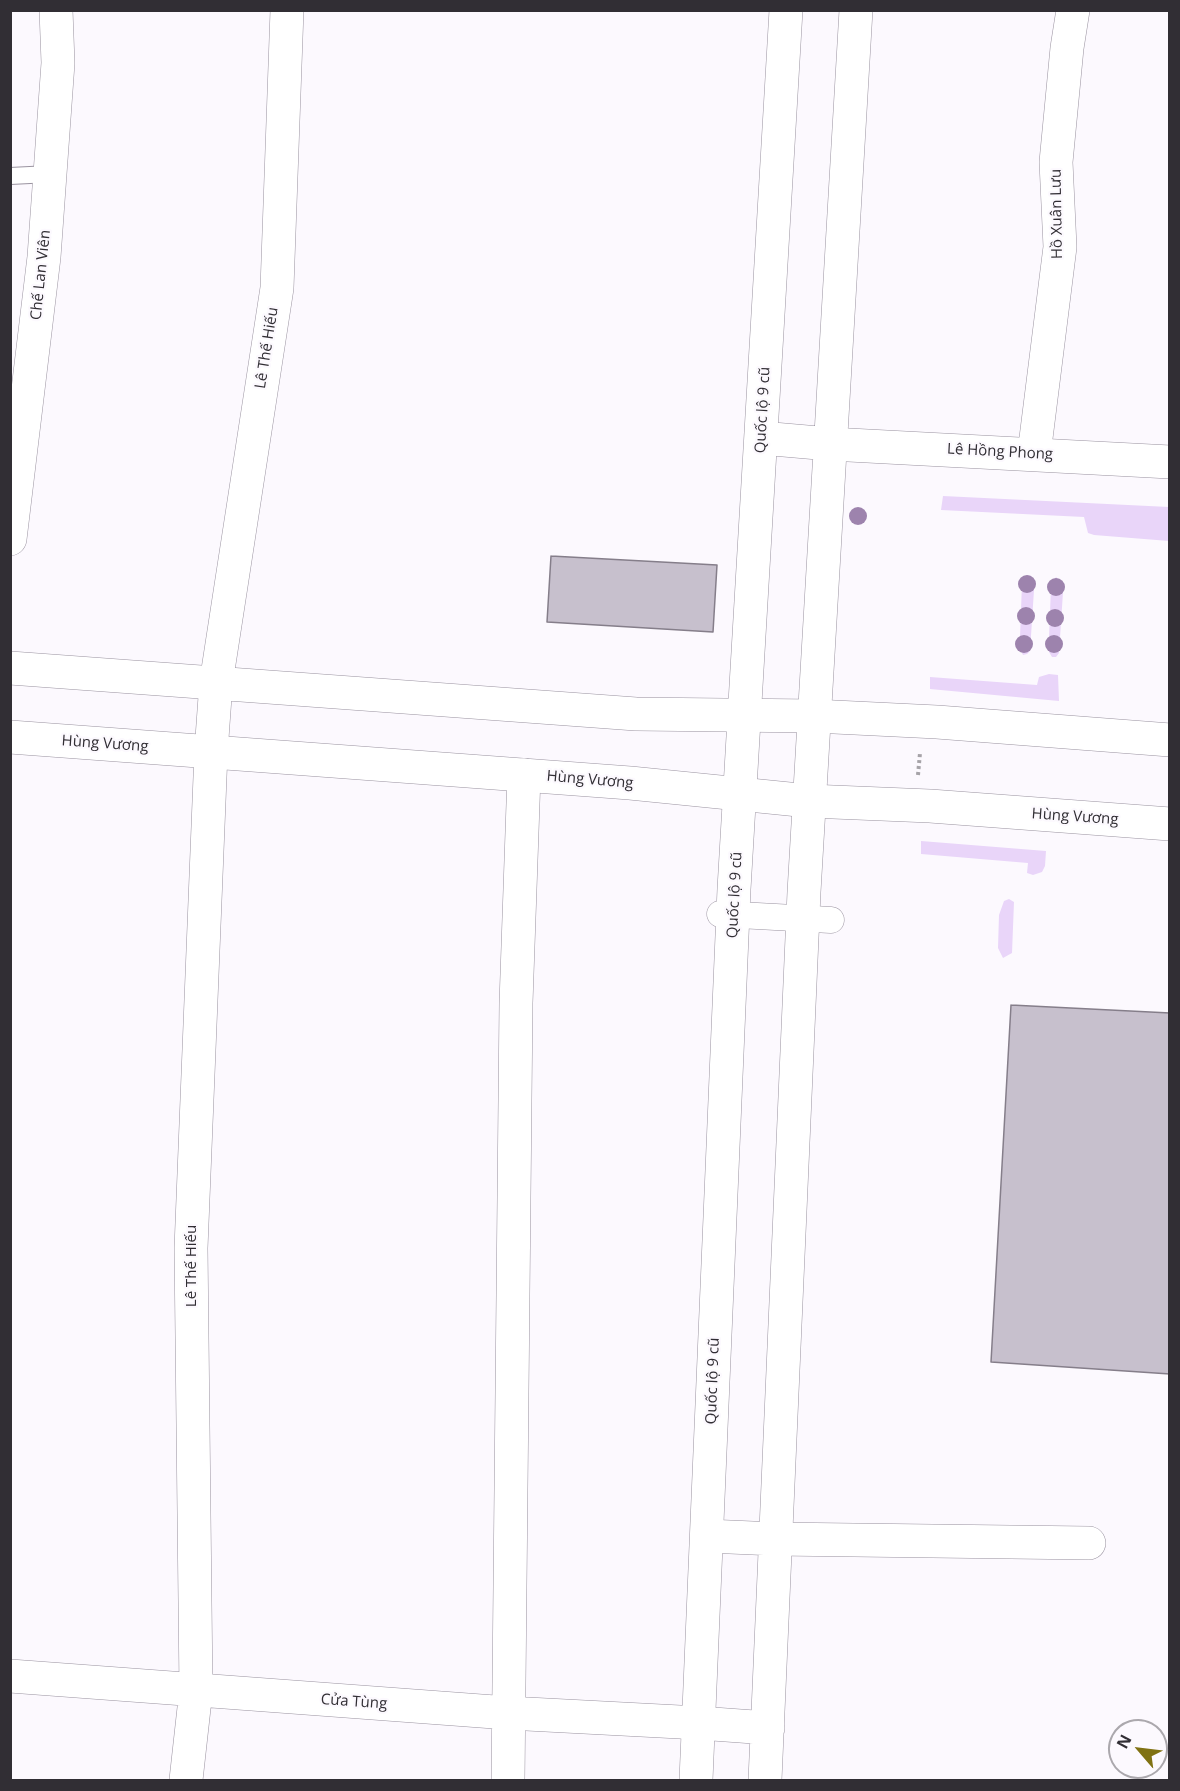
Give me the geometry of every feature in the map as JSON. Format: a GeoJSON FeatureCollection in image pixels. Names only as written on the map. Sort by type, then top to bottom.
{"type":"FeatureCollection","features":[{"type":"Feature","properties":{"kind":"main road","name":"Chế Lan Viên"},"geometry":{"type":"LineString","coordinates":[[10,539],[44,257],[58,63],[56,10]]}},
{"type":"Feature","properties":{"kind":"main road","name":"Lê Thế Hiếu"},"geometry":{"type":"LineString","coordinates":[[186,1780],[196,1690],[191,1248],[211,752],[216,683],[276,288],[287,10]]}},
{"type":"Feature","properties":{"kind":"main road","name":"Quốc lộ 9 cũ"},"geometry":{"type":"LineString","coordinates":[[696,1780],[707,1536],[727,915],[740,794],[786,10]]}},
{"type":"Feature","properties":{"kind":"main road"},"geometry":{"type":"LineString","coordinates":[[765,1780],[776,1539],[817,920],[809,801],[856,10]]}},
{"type":"Feature","properties":{"kind":"main road","name":"Hồ Xuân Lưu"},"geometry":{"type":"LineString","coordinates":[[1034,454],[1060,247],[1056,162],[1073,10]]}},
{"type":"Feature","properties":{"kind":"main road","name":"Lê Hồng Phong"},"geometry":{"type":"LineString","coordinates":[[761,438],[830,444],[1170,462]]}},
{"type":"Feature","properties":{"kind":"main road"},"geometry":{"type":"LineString","coordinates":[[10,668],[636,714],[814,716],[1170,740]]}},
{"type":"Feature","properties":{"kind":"main road","name":"Hùng Vương"},"geometry":{"type":"LineString","coordinates":[[10,737],[524,775],[809,801],[915,805],[1170,824]]}},
{"type":"Feature","properties":{"kind":"main road"},"geometry":{"type":"LineString","coordinates":[[508,1780],[516,1003],[524,775]]}},
{"type":"Feature","properties":{"kind":"main road"},"geometry":{"type":"LineString","coordinates":[[707,1536],[1089,1543]]}},
{"type":"Feature","properties":{"kind":"main road","name":"Cửa Tùng"},"geometry":{"type":"LineString","coordinates":[[10,1676],[508,1713],[768,1728]]}},
{"type":"Feature","properties":{"kind":"street"},"geometry":{"type":"LineString","coordinates":[[727,915],[817,920]]}},
{"type":"Feature","properties":{"kind":"lane"},"geometry":{"type":"LineString","coordinates":[[10,176],[50,174]]}},
{"type":"Feature","properties":{"kind":"path"},"geometry":{"type":"LineString","coordinates":[[915,805],[922,722]]}},
{"type":"Feature","properties":{"kind":"shaded area"},"geometry":{"type":"Polygon","coordinates":[[[943,496],[1169,507],[1169,541],[1094,535],[1088,533],[1084,517],[941,510],[943,496]]]}},
{"type":"Feature","properties":{"kind":"shaded area"},"geometry":{"type":"Polygon","coordinates":[[[1027,575],[1033,580],[1034,590],[1030,651],[1023,655],[1020,649],[1022,583],[1027,575]]]}},
{"type":"Feature","properties":{"kind":"shaded area"},"geometry":{"type":"Polygon","coordinates":[[[1056,577],[1062,583],[1063,592],[1059,653],[1056,657],[1052,657],[1049,652],[1051,586],[1056,577]]]}},
{"type":"Feature","properties":{"kind":"shaded area"},"geometry":{"type":"Polygon","coordinates":[[[1049,674],[1058,675],[1059,701],[930,689],[930,677],[1037,685],[1039,677],[1049,674]]]}},
{"type":"Feature","properties":{"kind":"shaded area"},"geometry":{"type":"Polygon","coordinates":[[[921,841],[1046,851],[1045,866],[1042,872],[1033,875],[1027,873],[1028,863],[921,854],[921,841]]]}},
{"type":"Feature","properties":{"kind":"shaded area"},"geometry":{"type":"Polygon","coordinates":[[[1009,899],[1014,902],[1012,953],[1003,958],[998,948],[999,915],[1004,901],[1009,899]]]}},
{"type":"Feature","properties":{"kind":"building"},"geometry":{"type":"Polygon","coordinates":[[[551,556],[717,565],[713,632],[547,622],[551,556]]]}},
{"type":"Feature","properties":{"kind":"building"},"geometry":{"type":"Polygon","coordinates":[[[1011,1005],[1170,1013],[1170,1374],[991,1362],[1011,1005]]]}}]}
